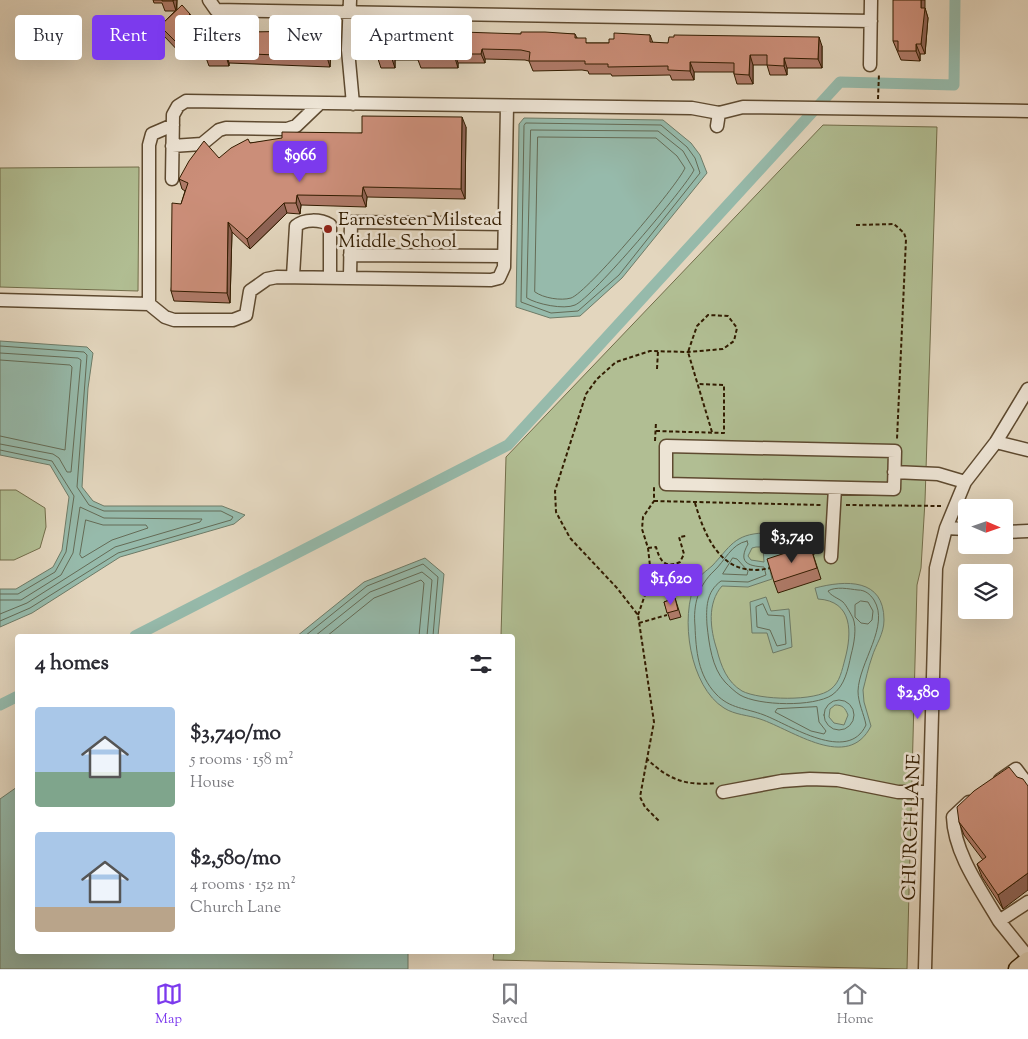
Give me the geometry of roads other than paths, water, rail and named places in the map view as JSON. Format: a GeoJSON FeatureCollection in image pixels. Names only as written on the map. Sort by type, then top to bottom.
{"type":"FeatureCollection","features":[{"type":"Feature","properties":{"kind":"main road"},"geometry":{"type":"LineString","coordinates":[[1017,969],[1028,959]]}},
{"type":"Feature","properties":{"kind":"street"},"geometry":{"type":"LineString","coordinates":[[871,0],[874,70]]}},
{"type":"Feature","properties":{"kind":"street"},"geometry":{"type":"LineString","coordinates":[[213,5],[350,6],[871,21]]}},
{"type":"Feature","properties":{"kind":"street"},"geometry":{"type":"LineString","coordinates":[[350,6],[348,50],[354,87],[354,104]]}},
{"type":"Feature","properties":{"kind":"street"},"geometry":{"type":"LineString","coordinates":[[172,179],[172,115],[178,106],[186,101],[692,108],[719,113],[743,108],[1028,111]]}},
{"type":"Feature","properties":{"kind":"street"},"geometry":{"type":"LineString","coordinates":[[172,146],[202,144],[219,130],[226,128],[288,129],[296,126],[320,104]]}},
{"type":"Feature","properties":{"kind":"street"},"geometry":{"type":"LineString","coordinates":[[0,300],[149,304],[166,318],[174,320],[233,320],[246,315],[250,291],[267,279],[293,276],[491,280],[499,278],[502,273],[504,256],[507,106]]}},
{"type":"Feature","properties":{"kind":"street"},"geometry":{"type":"LineString","coordinates":[[717,126],[719,113]]}},
{"type":"Feature","properties":{"kind":"street"},"geometry":{"type":"LineString","coordinates":[[149,304],[149,144],[152,134],[172,125]]}},
{"type":"Feature","properties":{"kind":"street"},"geometry":{"type":"LineString","coordinates":[[293,276],[294,235],[296,226],[302,221],[324,222],[330,225],[330,277]]}},
{"type":"Feature","properties":{"kind":"street"},"geometry":{"type":"LineString","coordinates":[[350,278],[351,222],[505,224]]}},
{"type":"Feature","properties":{"kind":"street"},"geometry":{"type":"LineString","coordinates":[[350,254],[504,256]]}},
{"type":"Feature","properties":{"kind":"street","name":"CHURCH LANE"},"geometry":{"type":"LineString","coordinates":[[925,969],[936,568],[946,528],[965,482],[996,442],[1028,389]]}},
{"type":"Feature","properties":{"kind":"street"},"geometry":{"type":"LineString","coordinates":[[996,442],[1028,450]]}},
{"type":"Feature","properties":{"kind":"street"},"geometry":{"type":"LineString","coordinates":[[666,446],[894,451],[894,489],[835,488],[666,484],[666,446]]}},
{"type":"Feature","properties":{"kind":"street"},"geometry":{"type":"LineString","coordinates":[[894,472],[938,474],[965,482]]}},
{"type":"Feature","properties":{"kind":"street"},"geometry":{"type":"LineString","coordinates":[[831,557],[835,488]]}},
{"type":"Feature","properties":{"kind":"street"},"geometry":{"type":"LineString","coordinates":[[946,528],[958,529]]}},
{"type":"Feature","properties":{"kind":"street"},"geometry":{"type":"LineString","coordinates":[[1013,532],[1028,531]]}},
{"type":"Feature","properties":{"kind":"street"},"geometry":{"type":"LineString","coordinates":[[1028,785],[1016,769],[984,791],[953,817],[954,832],[976,882],[999,920],[1028,959]]}},
{"type":"Feature","properties":{"kind":"street"},"geometry":{"type":"LineString","coordinates":[[723,792],[782,781],[810,779],[838,780],[898,792],[930,792]]}},
{"type":"Feature","properties":{"kind":"street"},"geometry":{"type":"LineString","coordinates":[[999,920],[1028,902]]}},
{"type":"Feature","properties":{"kind":"water"},"geometry":{"type":"Polygon","coordinates":[[[524,118],[663,120],[691,143],[700,155],[707,173],[622,278],[580,316],[550,318],[516,307],[519,124],[524,118]]]}},
{"type":"Feature","properties":{"kind":"water"},"geometry":{"type":"Polygon","coordinates":[[[0,341],[87,347],[93,353],[88,388],[82,487],[93,501],[104,506],[222,506],[245,515],[234,524],[120,557],[32,613],[0,627],[0,589],[16,589],[53,567],[62,550],[69,497],[50,465],[0,455],[0,341]]]}},
{"type":"Feature","properties":{"kind":"water"},"geometry":{"type":"Polygon","coordinates":[[[764,533],[771,539],[778,549],[781,563],[769,566],[772,579],[748,587],[722,586],[714,600],[711,616],[715,642],[723,668],[732,683],[742,691],[774,698],[801,698],[824,693],[831,689],[837,683],[842,671],[849,639],[849,629],[844,612],[829,601],[818,599],[815,588],[839,584],[861,585],[870,589],[878,596],[882,606],[883,630],[871,661],[863,690],[864,702],[871,726],[861,739],[849,746],[834,747],[819,744],[760,719],[737,714],[724,708],[712,698],[703,684],[696,668],[688,632],[688,614],[696,582],[728,547],[739,539],[764,533]],[[763,547],[752,548],[748,556],[751,560],[764,562],[763,547]],[[835,705],[830,709],[829,717],[834,723],[844,725],[848,715],[842,706],[835,705]]]}},
{"type":"Feature","properties":{"kind":"water"},"geometry":{"type":"Polygon","coordinates":[[[425,558],[444,574],[438,634],[299,634],[364,582],[425,558]]]}},
{"type":"Feature","properties":{"kind":"water"},"geometry":{"type":"Polygon","coordinates":[[[766,597],[771,611],[789,609],[792,647],[773,653],[767,633],[752,633],[750,602],[766,597]]]}},
{"type":"Feature","properties":{"kind":"water"},"geometry":{"type":"Polygon","coordinates":[[[15,788],[15,954],[408,954],[408,969],[0,969],[0,799],[15,788]]]}},
{"type":"Feature","properties":{"kind":"waterway"},"geometry":{"type":"LineString","coordinates":[[139,634],[508,445],[840,82],[954,85],[955,0]]}},
{"type":"Feature","properties":{"kind":"waterway"},"geometry":{"type":"LineString","coordinates":[[0,705],[15,698]]}},
{"type":"Feature","properties":{"kind":"place","name":"Earnesteen Milstead Middle School"},"geometry":{"type":"Point","coordinates":[328,229]}}]}
